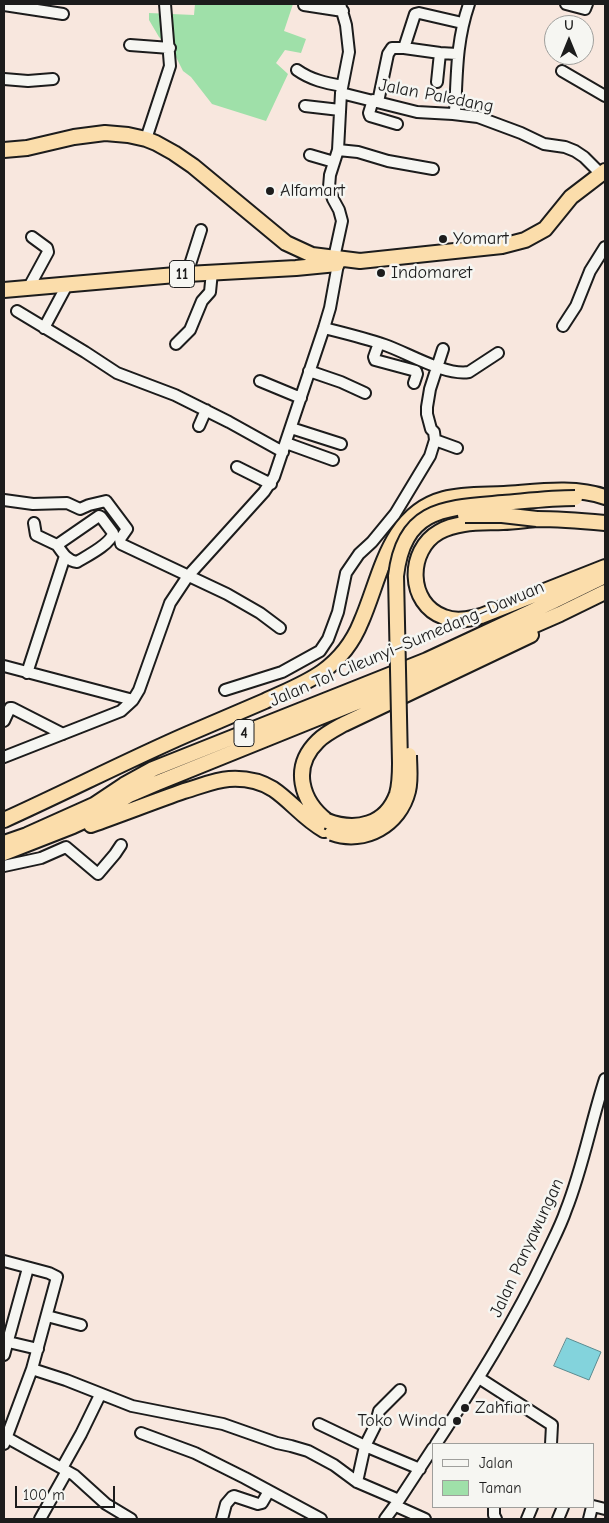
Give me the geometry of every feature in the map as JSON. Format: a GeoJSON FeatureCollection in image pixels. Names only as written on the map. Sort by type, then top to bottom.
{"type":"FeatureCollection","features":[{"type":"Feature","properties":{"kind":"highway","name":"11"},"geometry":{"type":"LineString","coordinates":[[4,150],[27,148],[74,137],[104,133],[128,135],[156,142],[193,166],[286,243],[312,255],[336,261]]}},
{"type":"Feature","properties":{"kind":"highway","name":"11"},"geometry":{"type":"LineString","coordinates":[[4,290],[212,272],[296,268],[336,261],[360,261],[502,246],[516,243],[545,229],[571,197],[604,177]]}},
{"type":"Feature","properties":{"kind":"highway"},"geometry":{"type":"LineString","coordinates":[[296,268],[300,261],[299,250]]}},
{"type":"Feature","properties":{"kind":"highway"},"geometry":{"type":"LineString","coordinates":[[4,820],[144,753],[292,688],[322,672],[339,657],[355,634],[387,552],[402,527],[415,513],[428,506],[443,500],[476,495],[560,492],[587,493],[605,498]]}},
{"type":"Feature","properties":{"kind":"highway"},"geometry":{"type":"LineString","coordinates":[[4,853],[36,848],[162,799],[211,782],[227,779],[257,782],[273,789],[314,824],[351,827],[372,822],[383,816],[391,806],[397,793],[400,763],[396,576],[402,548],[410,535],[419,524],[430,516],[441,511],[464,506],[503,504],[549,498],[605,498]]}},
{"type":"Feature","properties":{"kind":"highway"},"geometry":{"type":"LineString","coordinates":[[605,523],[502,515],[462,516],[448,518],[436,523],[425,531],[416,541],[410,554],[404,586],[410,775],[404,802],[398,814],[377,831],[365,835],[352,837],[338,835],[325,825],[311,806],[302,784],[302,771],[306,758],[318,741],[344,724],[375,709],[503,637],[605,596]]}},
{"type":"Feature","properties":{"kind":"highway"},"geometry":{"type":"LineString","coordinates":[[537,519],[462,525],[438,532],[422,547],[415,570],[416,583],[420,595],[426,604],[444,618],[455,620],[482,616],[605,567]]}},
{"type":"Feature","properties":{"kind":"highway","name":"Jalan Tol Cileunyi–Sumedang–Dawuan"},"geometry":{"type":"LineString","coordinates":[[4,843],[27,835],[94,805],[153,769],[427,660],[503,637],[554,602],[605,576]]}},
{"type":"Feature","properties":{"kind":"highway","name":"Jalan Tol Cileunyi–Sumedang–Dawuan"},"geometry":{"type":"LineString","coordinates":[[4,853],[97,815],[129,795],[157,782],[370,697],[503,637],[560,614],[605,592]]}},
{"type":"Feature","properties":{"kind":"street"},"geometry":{"type":"LineString","coordinates":[[146,139],[170,66],[165,4]]}},
{"type":"Feature","properties":{"kind":"street"},"geometry":{"type":"LineString","coordinates":[[455,114],[457,54],[462,23],[469,4]]}},
{"type":"Feature","properties":{"kind":"street"},"geometry":{"type":"LineString","coordinates":[[566,4],[586,6]]}},
{"type":"Feature","properties":{"kind":"street"},"geometry":{"type":"LineString","coordinates":[[4,5],[63,14]]}},
{"type":"Feature","properties":{"kind":"street"},"geometry":{"type":"LineString","coordinates":[[4,756],[122,711],[133,700],[168,607],[188,576],[271,484],[285,448],[330,308],[342,221],[329,187],[330,175],[338,150],[342,90],[349,52],[346,25],[341,8],[304,5]]}},
{"type":"Feature","properties":{"kind":"street"},"geometry":{"type":"LineString","coordinates":[[404,48],[415,14],[419,13],[458,22]]}},
{"type":"Feature","properties":{"kind":"street"},"geometry":{"type":"LineString","coordinates":[[130,45],[170,48]]}},
{"type":"Feature","properties":{"kind":"street"},"geometry":{"type":"LineString","coordinates":[[397,124],[370,116],[369,113],[376,101],[388,54],[392,48],[457,54]]}},
{"type":"Feature","properties":{"kind":"street"},"geometry":{"type":"LineString","coordinates":[[437,82],[440,53]]}},
{"type":"Feature","properties":{"kind":"street","name":"Jalan Paledang"},"geometry":{"type":"LineString","coordinates":[[298,70],[318,82],[376,101],[417,112],[478,117],[544,144],[565,147],[584,157],[604,177]]}},
{"type":"Feature","properties":{"kind":"street"},"geometry":{"type":"LineString","coordinates":[[562,71],[605,96]]}},
{"type":"Feature","properties":{"kind":"street"},"geometry":{"type":"LineString","coordinates":[[4,79],[28,81],[53,79]]}},
{"type":"Feature","properties":{"kind":"street"},"geometry":{"type":"LineString","coordinates":[[305,106],[340,110]]}},
{"type":"Feature","properties":{"kind":"street"},"geometry":{"type":"LineString","coordinates":[[338,150],[358,152],[388,161],[433,169]]}},
{"type":"Feature","properties":{"kind":"street"},"geometry":{"type":"LineString","coordinates":[[310,155],[334,162]]}},
{"type":"Feature","properties":{"kind":"street"},"geometry":{"type":"LineString","coordinates":[[187,274],[201,230]]}},
{"type":"Feature","properties":{"kind":"street"},"geometry":{"type":"LineString","coordinates":[[29,287],[48,252],[47,248],[32,237]]}},
{"type":"Feature","properties":{"kind":"street"},"geometry":{"type":"LineString","coordinates":[[563,326],[576,306],[590,271],[605,247]]}},
{"type":"Feature","properties":{"kind":"street"},"geometry":{"type":"LineString","coordinates":[[176,344],[190,330],[202,301],[210,292],[212,272]]}},
{"type":"Feature","properties":{"kind":"street"},"geometry":{"type":"LineString","coordinates":[[44,328],[67,285]]}},
{"type":"Feature","properties":{"kind":"street"},"geometry":{"type":"LineString","coordinates":[[17,311],[117,373],[150,385],[285,448],[333,460]]}},
{"type":"Feature","properties":{"kind":"street"},"geometry":{"type":"LineString","coordinates":[[324,328],[400,350],[436,367],[464,373],[469,372],[498,352]]}},
{"type":"Feature","properties":{"kind":"street"},"geometry":{"type":"LineString","coordinates":[[379,343],[374,356],[375,360],[416,371],[414,383]]}},
{"type":"Feature","properties":{"kind":"street"},"geometry":{"type":"LineString","coordinates":[[225,690],[282,672],[320,651],[324,646],[338,612],[346,573],[359,554],[372,542],[395,514],[430,456],[435,440],[427,414],[430,389],[443,349]]}},
{"type":"Feature","properties":{"kind":"street"},"geometry":{"type":"LineString","coordinates":[[309,371],[365,393]]}},
{"type":"Feature","properties":{"kind":"street"},"geometry":{"type":"LineString","coordinates":[[260,381],[301,398]]}},
{"type":"Feature","properties":{"kind":"street"},"geometry":{"type":"LineString","coordinates":[[198,426],[206,410]]}},
{"type":"Feature","properties":{"kind":"street"},"geometry":{"type":"LineString","coordinates":[[291,428],[341,444]]}},
{"type":"Feature","properties":{"kind":"street"},"geometry":{"type":"LineString","coordinates":[[435,440],[457,448]]}},
{"type":"Feature","properties":{"kind":"street"},"geometry":{"type":"LineString","coordinates":[[237,467],[271,484]]}},
{"type":"Feature","properties":{"kind":"street"},"geometry":{"type":"LineString","coordinates":[[4,500],[33,504],[67,503],[80,509],[106,501],[127,529],[120,539],[121,544],[227,594],[260,613],[280,628]]}},
{"type":"Feature","properties":{"kind":"street"},"geometry":{"type":"LineString","coordinates":[[34,524],[36,536],[57,545],[70,561],[77,562],[108,542],[113,537],[113,533],[100,516],[57,545]]}},
{"type":"Feature","properties":{"kind":"street"},"geometry":{"type":"LineString","coordinates":[[26,673],[65,556]]}},
{"type":"Feature","properties":{"kind":"street"},"geometry":{"type":"LineString","coordinates":[[4,666],[133,700]]}},
{"type":"Feature","properties":{"kind":"street"},"geometry":{"type":"LineString","coordinates":[[4,721],[10,708],[12,708],[63,734]]}},
{"type":"Feature","properties":{"kind":"street"},"geometry":{"type":"LineString","coordinates":[[4,866],[41,858],[66,847],[98,874],[121,845]]}},
{"type":"Feature","properties":{"kind":"street","name":"Jalan Panyawungan"},"geometry":{"type":"LineString","coordinates":[[437,1443],[479,1378],[528,1294],[566,1211],[605,1079]]}},
{"type":"Feature","properties":{"kind":"street"},"geometry":{"type":"LineString","coordinates":[[4,1261],[49,1273],[57,1277],[32,1370],[5,1439],[65,1469],[106,1504],[130,1519]]}},
{"type":"Feature","properties":{"kind":"street"},"geometry":{"type":"LineString","coordinates":[[4,1355],[6,1341],[28,1268]]}},
{"type":"Feature","properties":{"kind":"street"},"geometry":{"type":"LineString","coordinates":[[47,1316],[81,1325]]}},
{"type":"Feature","properties":{"kind":"street"},"geometry":{"type":"LineString","coordinates":[[6,1341],[38,1349]]}},
{"type":"Feature","properties":{"kind":"street"},"geometry":{"type":"LineString","coordinates":[[32,1370],[66,1380],[132,1406],[223,1424],[277,1444],[308,1451],[334,1465],[357,1482],[425,1519]]}},
{"type":"Feature","properties":{"kind":"street"},"geometry":{"type":"LineString","coordinates":[[479,1378],[552,1425],[552,1443]]}},
{"type":"Feature","properties":{"kind":"street"},"geometry":{"type":"LineString","coordinates":[[357,1482],[366,1446],[380,1411],[400,1390]]}},
{"type":"Feature","properties":{"kind":"street"},"geometry":{"type":"LineString","coordinates":[[40,1519],[100,1395]]}},
{"type":"Feature","properties":{"kind":"street"},"geometry":{"type":"LineString","coordinates":[[319,1424],[420,1469]]}},
{"type":"Feature","properties":{"kind":"street"},"geometry":{"type":"LineString","coordinates":[[141,1433],[195,1453],[269,1491],[316,1518]]}},
{"type":"Feature","properties":{"kind":"street"},"geometry":{"type":"LineString","coordinates":[[386,1519],[432,1450]]}},
{"type":"Feature","properties":{"kind":"street"},"geometry":{"type":"LineString","coordinates":[[222,1519],[226,1504],[232,1496],[258,1504],[262,1502],[269,1491]]}},
{"type":"Feature","properties":{"kind":"green space"},"geometry":{"type":"Polygon","coordinates":[[[195,4],[293,4],[284,31],[306,39],[301,53],[285,50],[276,63],[288,74],[266,121],[212,104],[191,77],[183,71],[173,51],[159,37],[149,20],[149,13],[194,15],[195,4]]]}},
{"type":"Feature","properties":{"kind":"water"},"geometry":{"type":"Polygon","coordinates":[[[567,1338],[601,1352],[589,1380],[554,1366],[567,1338]]]}},
{"type":"Feature","properties":{"kind":"place","name":"Alfamart"},"geometry":{"type":"Point","coordinates":[270,191]}},
{"type":"Feature","properties":{"kind":"place","name":"Yomart"},"geometry":{"type":"Point","coordinates":[443,239]}},
{"type":"Feature","properties":{"kind":"place","name":"Indomaret"},"geometry":{"type":"Point","coordinates":[381,273]}},
{"type":"Feature","properties":{"kind":"place","name":"Zahfiar"},"geometry":{"type":"Point","coordinates":[465,1408]}},
{"type":"Feature","properties":{"kind":"place","name":"Toko Winda"},"geometry":{"type":"Point","coordinates":[457,1421]}}]}
